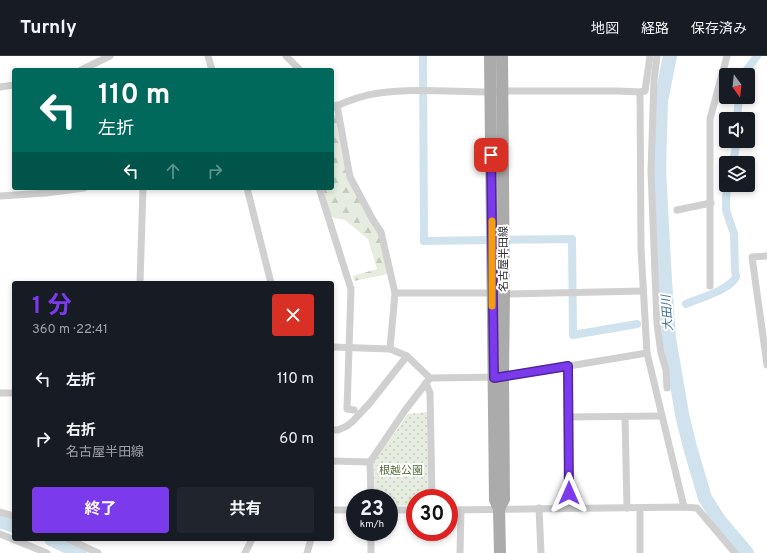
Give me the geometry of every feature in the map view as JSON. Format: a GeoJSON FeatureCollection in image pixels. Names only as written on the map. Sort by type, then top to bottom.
{"type":"FeatureCollection","features":[{"type":"Feature","properties":{"kind":"main road","name":"名古屋半田線"},"geometry":{"type":"LineString","coordinates":[[490,56],[497,92],[504,294],[498,378]]}},
{"type":"Feature","properties":{"kind":"main road","name":"名古屋半田線"},"geometry":{"type":"LineString","coordinates":[[500,553],[499,509],[504,500],[492,293],[497,92],[502,56]]}},
{"type":"Feature","properties":{"kind":"street"},"geometry":{"type":"LineString","coordinates":[[85,68],[110,56]]}},
{"type":"Feature","properties":{"kind":"street"},"geometry":{"type":"LineString","coordinates":[[208,56],[211,68]]}},
{"type":"Feature","properties":{"kind":"street"},"geometry":{"type":"LineString","coordinates":[[286,56],[298,68]]}},
{"type":"Feature","properties":{"kind":"street"},"geometry":{"type":"LineString","coordinates":[[390,349],[395,293],[381,232],[350,177],[334,107],[358,98],[378,93],[404,91],[640,92],[645,91],[650,56]]}},
{"type":"Feature","properties":{"kind":"street"},"geometry":{"type":"LineString","coordinates":[[657,56],[654,80],[651,171],[657,324],[661,353],[666,370],[667,388]]}},
{"type":"Feature","properties":{"kind":"street"},"geometry":{"type":"LineString","coordinates":[[710,286],[710,119],[727,56]]}},
{"type":"Feature","properties":{"kind":"street"},"geometry":{"type":"LineString","coordinates":[[0,87],[12,85]]}},
{"type":"Feature","properties":{"kind":"street"},"geometry":{"type":"LineString","coordinates":[[640,92],[641,249],[647,353],[684,507]]}},
{"type":"Feature","properties":{"kind":"street"},"geometry":{"type":"LineString","coordinates":[[0,196],[69,190]]}},
{"type":"Feature","properties":{"kind":"street"},"geometry":{"type":"LineString","coordinates":[[140,281],[143,190]]}},
{"type":"Feature","properties":{"kind":"street"},"geometry":{"type":"LineString","coordinates":[[248,190],[270,281]]}},
{"type":"Feature","properties":{"kind":"street"},"geometry":{"type":"LineString","coordinates":[[320,190],[351,289],[347,409],[354,410]]}},
{"type":"Feature","properties":{"kind":"street"},"geometry":{"type":"LineString","coordinates":[[677,210],[711,203]]}},
{"type":"Feature","properties":{"kind":"street"},"geometry":{"type":"LineString","coordinates":[[767,256],[752,257],[767,365]]}},
{"type":"Feature","properties":{"kind":"street"},"geometry":{"type":"LineString","coordinates":[[504,294],[644,291]]}},
{"type":"Feature","properties":{"kind":"street"},"geometry":{"type":"LineString","coordinates":[[395,293],[492,293]]}},
{"type":"Feature","properties":{"kind":"street"},"geometry":{"type":"LineString","coordinates":[[334,347],[390,349],[407,356],[428,380],[430,393],[432,489]]}},
{"type":"Feature","properties":{"kind":"street"},"geometry":{"type":"LineString","coordinates":[[428,380],[498,378],[647,353]]}},
{"type":"Feature","properties":{"kind":"street"},"geometry":{"type":"LineString","coordinates":[[334,430],[347,426],[353,421],[369,404],[407,356]]}},
{"type":"Feature","properties":{"kind":"street"},"geometry":{"type":"LineString","coordinates":[[568,366],[569,508]]}},
{"type":"Feature","properties":{"kind":"street"},"geometry":{"type":"LineString","coordinates":[[371,489],[370,462],[406,409],[428,380]]}},
{"type":"Feature","properties":{"kind":"street"},"geometry":{"type":"LineString","coordinates":[[0,393],[12,393]]}},
{"type":"Feature","properties":{"kind":"street"},"geometry":{"type":"LineString","coordinates":[[568,417],[662,416]]}},
{"type":"Feature","properties":{"kind":"street"},"geometry":{"type":"LineString","coordinates":[[625,417],[626,508]]}},
{"type":"Feature","properties":{"kind":"street"},"geometry":{"type":"LineString","coordinates":[[334,461],[370,462]]}},
{"type":"Feature","properties":{"kind":"street"},"geometry":{"type":"LineString","coordinates":[[460,553],[460,510],[684,507],[697,508],[735,553]]}},
{"type":"Feature","properties":{"kind":"street"},"geometry":{"type":"LineString","coordinates":[[539,508],[541,553]]}},
{"type":"Feature","properties":{"kind":"street"},"geometry":{"type":"LineString","coordinates":[[640,508],[640,553]]}},
{"type":"Feature","properties":{"kind":"street"},"geometry":{"type":"LineString","coordinates":[[334,510],[346,510]]}},
{"type":"Feature","properties":{"kind":"street"},"geometry":{"type":"LineString","coordinates":[[0,512],[12,515]]}},
{"type":"Feature","properties":{"kind":"street"},"geometry":{"type":"LineString","coordinates":[[0,534],[12,539]]}},
{"type":"Feature","properties":{"kind":"street"},"geometry":{"type":"LineString","coordinates":[[17,541],[47,553]]}},
{"type":"Feature","properties":{"kind":"street"},"geometry":{"type":"LineString","coordinates":[[72,541],[98,553]]}},
{"type":"Feature","properties":{"kind":"street"},"geometry":{"type":"LineString","coordinates":[[245,553],[251,541]]}},
{"type":"Feature","properties":{"kind":"street"},"geometry":{"type":"LineString","coordinates":[[307,553],[310,541]]}},
{"type":"Feature","properties":{"kind":"street"},"geometry":{"type":"LineString","coordinates":[[371,541],[371,553]]}},
{"type":"Feature","properties":{"kind":"green space"},"geometry":{"type":"Polygon","coordinates":[[[337,114],[348,177],[379,234],[388,274],[354,281],[353,276],[377,269],[368,239],[345,220],[331,217],[324,190],[334,190],[334,115],[337,114]]]}},
{"type":"Feature","properties":{"kind":"green space","name":"根越公園"},"geometry":{"type":"Polygon","coordinates":[[[427,412],[429,489],[406,489],[406,505],[398,506],[398,489],[375,489],[374,462],[408,414],[427,412]]]}},
{"type":"Feature","properties":{"kind":"waterway"},"geometry":{"type":"LineString","coordinates":[[423,56],[424,241],[572,239],[573,335],[637,324]]}},
{"type":"Feature","properties":{"kind":"waterway","name":"大田川"},"geometry":{"type":"LineString","coordinates":[[670,56],[661,101],[659,170],[669,338],[682,414],[705,498],[719,520],[747,553]]}},
{"type":"Feature","properties":{"kind":"waterway"},"geometry":{"type":"LineString","coordinates":[[748,68],[757,56]]}},
{"type":"Feature","properties":{"kind":"waterway"},"geometry":{"type":"LineString","coordinates":[[738,104],[738,112]]}},
{"type":"Feature","properties":{"kind":"waterway"},"geometry":{"type":"LineString","coordinates":[[734,156],[736,148]]}},
{"type":"Feature","properties":{"kind":"waterway"},"geometry":{"type":"LineString","coordinates":[[686,304],[721,290],[736,277],[734,234],[726,210],[727,192]]}},
{"type":"Feature","properties":{"kind":"waterway"},"geometry":{"type":"LineString","coordinates":[[0,521],[12,525]]}},
{"type":"Feature","properties":{"kind":"waterway"},"geometry":{"type":"LineString","coordinates":[[55,541],[80,553]]}},
{"type":"Feature","properties":{"kind":"slow traffic"},"geometry":{"type":"LineString","coordinates":[[492,221],[492,306]]}},
{"type":"Feature","properties":{"kind":"route"},"geometry":{"type":"LineString","coordinates":[[491,155],[494,378],[568,366],[569,493]]}}]}
